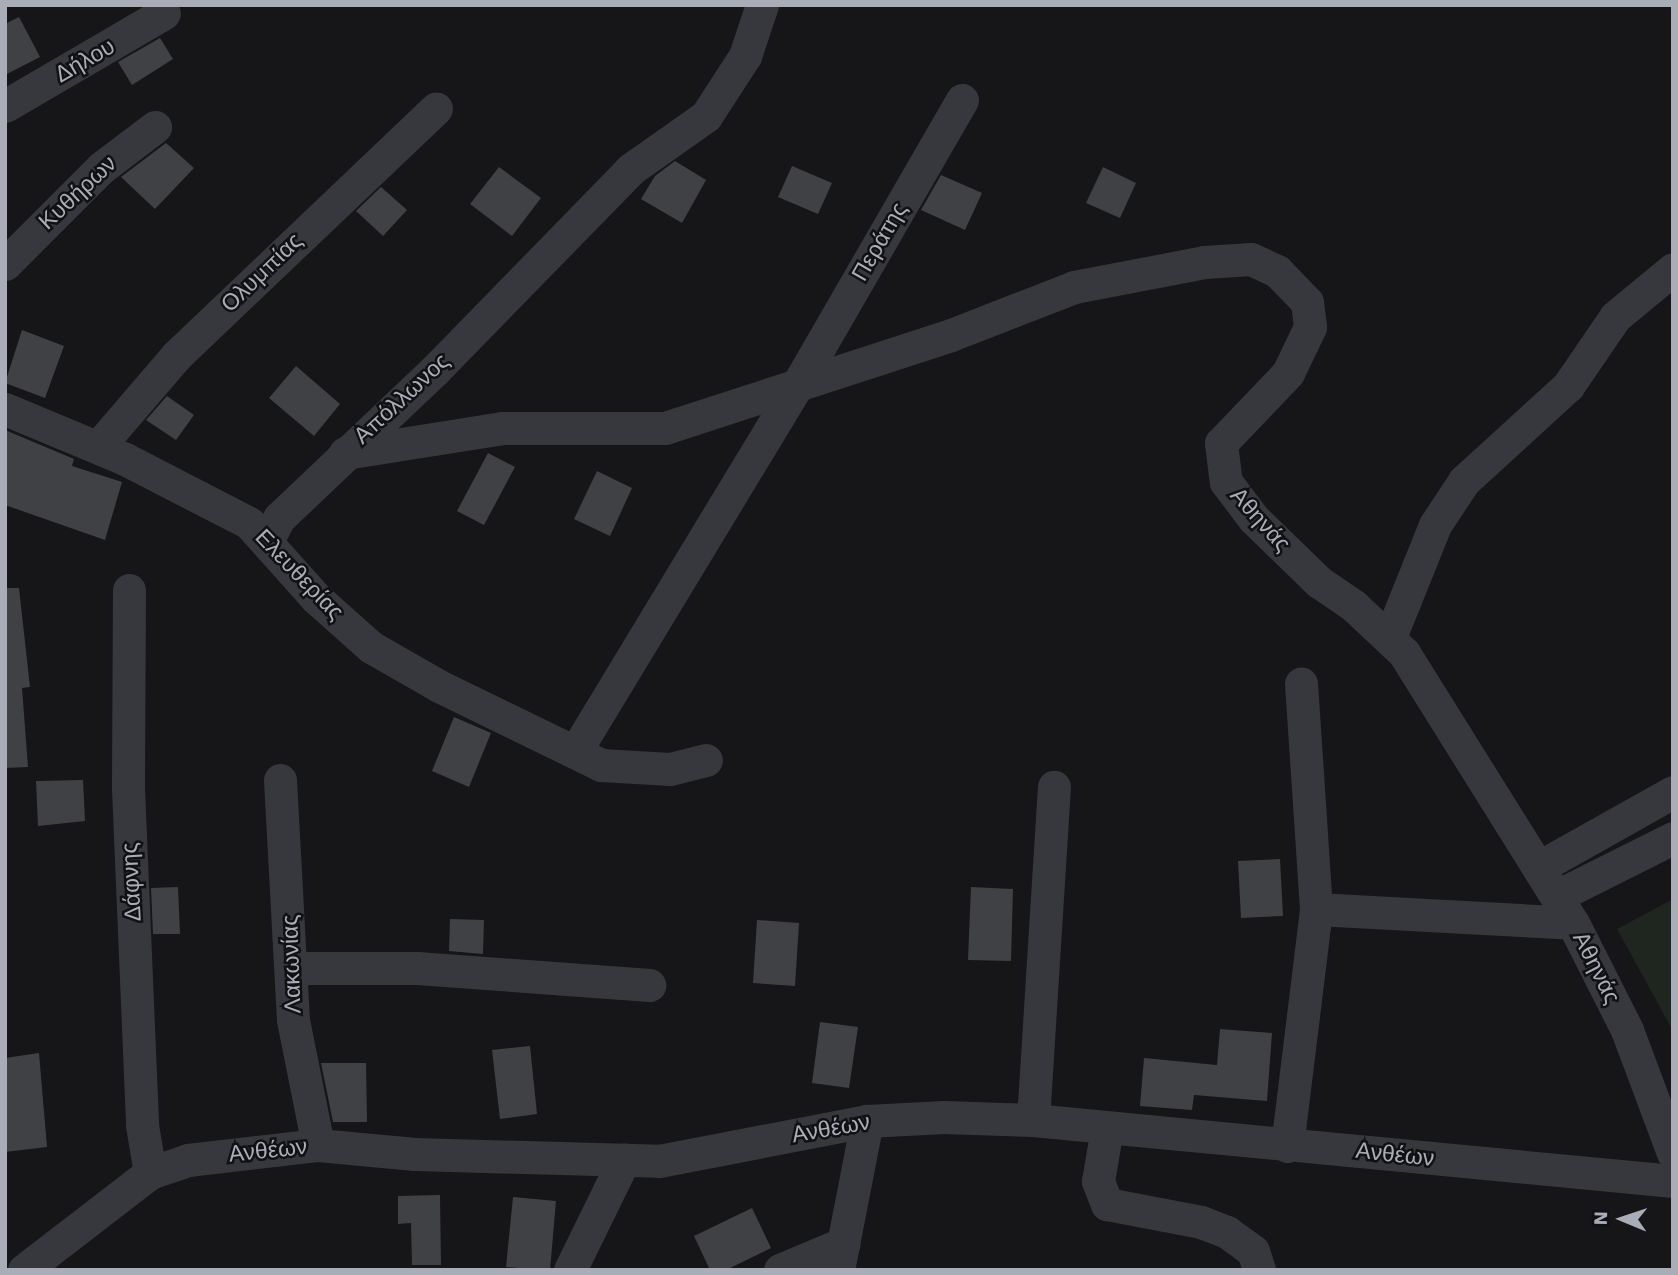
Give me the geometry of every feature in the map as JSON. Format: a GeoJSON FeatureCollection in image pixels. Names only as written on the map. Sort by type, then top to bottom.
{"type":"FeatureCollection","features":[{"type":"Feature","properties":{"kind":"street","name":"Απόλλωνος"},"geometry":{"type":"LineString","coordinates":[[345,453],[435,370],[631,169],[706,116],[746,57],[762,5]]}},
{"type":"Feature","properties":{"kind":"street","name":"Δήλου"},"geometry":{"type":"LineString","coordinates":[[5,106],[164,13]]}},
{"type":"Feature","properties":{"kind":"street","name":"Περάτης"},"geometry":{"type":"LineString","coordinates":[[575,752],[799,384],[962,100]]}},
{"type":"Feature","properties":{"kind":"street","name":"Ολυμπίας"},"geometry":{"type":"LineString","coordinates":[[98,447],[176,356],[436,108]]}},
{"type":"Feature","properties":{"kind":"street","name":"Κυθήρων"},"geometry":{"type":"LineString","coordinates":[[5,264],[101,168],[155,127]]}},
{"type":"Feature","properties":{"kind":"street","name":"Αθηνάς"},"geometry":{"type":"LineString","coordinates":[[799,384],[951,335],[1074,287],[1205,262],[1251,259],[1292,284],[1307,302],[1310,327],[1288,373],[1221,443],[1226,482],[1254,519],[1319,582],[1390,637],[1541,866],[1566,909],[1627,1030],[1673,1153]]}},
{"type":"Feature","properties":{"kind":"street"},"geometry":{"type":"LineString","coordinates":[[1390,637],[1434,525],[1464,481],[1568,386],[1615,317],[1673,268]]}},
{"type":"Feature","properties":{"kind":"street","name":"Απόλλωνος"},"geometry":{"type":"LineString","coordinates":[[345,453],[502,428],[665,428],[799,384]]}},
{"type":"Feature","properties":{"kind":"street","name":"Ελευθερίας"},"geometry":{"type":"LineString","coordinates":[[5,409],[98,447],[249,523],[268,539],[316,598],[372,647],[575,752],[601,765],[670,769],[706,761]]}},
{"type":"Feature","properties":{"kind":"street"},"geometry":{"type":"LineString","coordinates":[[268,539],[279,518],[345,453]]}},
{"type":"Feature","properties":{"kind":"street","name":"Δάφνης"},"geometry":{"type":"LineString","coordinates":[[129,590],[128,788],[142,1125],[150,1173]]}},
{"type":"Feature","properties":{"kind":"street"},"geometry":{"type":"LineString","coordinates":[[1287,1146],[1316,909],[1301,683]]}},
{"type":"Feature","properties":{"kind":"street","name":"Λακωνίας"},"geometry":{"type":"LineString","coordinates":[[280,780],[294,968],[293,1020],[318,1145]]}},
{"type":"Feature","properties":{"kind":"street"},"geometry":{"type":"LineString","coordinates":[[1033,1120],[1054,786]]}},
{"type":"Feature","properties":{"kind":"street"},"geometry":{"type":"LineString","coordinates":[[1541,866],[1673,792]]}},
{"type":"Feature","properties":{"kind":"street"},"geometry":{"type":"LineString","coordinates":[[1316,909],[1566,909],[1673,838]]}},
{"type":"Feature","properties":{"kind":"street"},"geometry":{"type":"LineString","coordinates":[[294,968],[417,968],[649,985]]}},
{"type":"Feature","properties":{"kind":"street","name":"Ανθέων"},"geometry":{"type":"LineString","coordinates":[[24,1270],[150,1173],[188,1160],[318,1145],[415,1154],[659,1161],[867,1121],[1033,1120],[1673,1181]]}},
{"type":"Feature","properties":{"kind":"street"},"geometry":{"type":"LineString","coordinates":[[780,1270],[841,1256],[867,1121]]}},
{"type":"Feature","properties":{"kind":"street"},"geometry":{"type":"LineString","coordinates":[[1107,1128],[1098,1181],[1107,1204],[1178,1216],[1227,1232],[1252,1251],[1259,1270]]}},
{"type":"Feature","properties":{"kind":"street"},"geometry":{"type":"LineString","coordinates":[[570,1270],[624,1160]]}},
{"type":"Feature","properties":{"kind":"shaded area"},"geometry":{"type":"Polygon","coordinates":[[[1673,899],[1673,1031],[1617,929],[1673,899]]]}},
{"type":"Feature","properties":{"kind":"building"},"geometry":{"type":"Polygon","coordinates":[[[19,17],[40,57],[5,75],[5,24],[19,17]]]}},
{"type":"Feature","properties":{"kind":"building"},"geometry":{"type":"Polygon","coordinates":[[[160,38],[173,59],[132,85],[118,62],[160,38]]]}},
{"type":"Feature","properties":{"kind":"building"},"geometry":{"type":"Polygon","coordinates":[[[166,143],[194,168],[155,209],[121,177],[166,143]]]}},
{"type":"Feature","properties":{"kind":"building"},"geometry":{"type":"Polygon","coordinates":[[[675,161],[706,180],[682,223],[641,199],[655,176],[675,161]]]}},
{"type":"Feature","properties":{"kind":"building"},"geometry":{"type":"Polygon","coordinates":[[[792,166],[832,183],[818,214],[778,197],[792,166]]]}},
{"type":"Feature","properties":{"kind":"building"},"geometry":{"type":"Polygon","coordinates":[[[499,167],[541,198],[512,236],[470,204],[499,167]]]}},
{"type":"Feature","properties":{"kind":"building"},"geometry":{"type":"Polygon","coordinates":[[[1103,167],[1136,183],[1120,218],[1086,203],[1103,167]]]}},
{"type":"Feature","properties":{"kind":"building"},"geometry":{"type":"Polygon","coordinates":[[[941,175],[982,193],[965,230],[921,210],[941,175]]]}},
{"type":"Feature","properties":{"kind":"building"},"geometry":{"type":"Polygon","coordinates":[[[381,187],[407,210],[383,236],[356,211],[381,187]]]}},
{"type":"Feature","properties":{"kind":"building"},"geometry":{"type":"Polygon","coordinates":[[[22,330],[64,346],[45,398],[5,383],[22,330]]]}},
{"type":"Feature","properties":{"kind":"building"},"geometry":{"type":"Polygon","coordinates":[[[296,366],[340,404],[314,436],[269,398],[296,366]]]}},
{"type":"Feature","properties":{"kind":"building"},"geometry":{"type":"Polygon","coordinates":[[[167,396],[194,415],[176,440],[146,420],[167,396]]]}},
{"type":"Feature","properties":{"kind":"building"},"geometry":{"type":"Polygon","coordinates":[[[5,430],[74,459],[72,466],[122,482],[105,540],[5,505],[5,430]]]}},
{"type":"Feature","properties":{"kind":"building"},"geometry":{"type":"Polygon","coordinates":[[[488,453],[515,467],[484,525],[457,511],[488,453]]]}},
{"type":"Feature","properties":{"kind":"building"},"geometry":{"type":"Polygon","coordinates":[[[597,471],[632,488],[610,536],[574,519],[597,471]]]}},
{"type":"Feature","properties":{"kind":"building"},"geometry":{"type":"Polygon","coordinates":[[[5,588],[19,588],[30,687],[22,688],[28,767],[5,768],[5,588]]]}},
{"type":"Feature","properties":{"kind":"building"},"geometry":{"type":"Polygon","coordinates":[[[454,717],[491,733],[469,787],[432,771],[454,717]]]}},
{"type":"Feature","properties":{"kind":"building"},"geometry":{"type":"Polygon","coordinates":[[[83,780],[85,821],[38,826],[36,781],[83,780]]]}},
{"type":"Feature","properties":{"kind":"building"},"geometry":{"type":"Polygon","coordinates":[[[1280,859],[1283,916],[1241,918],[1238,861],[1280,859]]]}},
{"type":"Feature","properties":{"kind":"building"},"geometry":{"type":"Polygon","coordinates":[[[178,887],[180,934],[153,934],[151,888],[178,887]]]}},
{"type":"Feature","properties":{"kind":"building"},"geometry":{"type":"Polygon","coordinates":[[[971,887],[1013,889],[1011,961],[968,960],[971,887]]]}},
{"type":"Feature","properties":{"kind":"building"},"geometry":{"type":"Polygon","coordinates":[[[450,919],[484,920],[483,954],[449,951],[450,919]]]}},
{"type":"Feature","properties":{"kind":"building"},"geometry":{"type":"Polygon","coordinates":[[[757,920],[799,923],[795,986],[753,983],[757,920]]]}},
{"type":"Feature","properties":{"kind":"building"},"geometry":{"type":"Polygon","coordinates":[[[820,1022],[858,1027],[849,1088],[812,1083],[820,1022]]]}},
{"type":"Feature","properties":{"kind":"building"},"geometry":{"type":"Polygon","coordinates":[[[1220,1029],[1272,1033],[1267,1101],[1194,1095],[1192,1110],[1140,1106],[1144,1058],[1217,1065],[1220,1029]]]}},
{"type":"Feature","properties":{"kind":"building"},"geometry":{"type":"Polygon","coordinates":[[[530,1046],[537,1114],[500,1119],[492,1050],[530,1046]]]}},
{"type":"Feature","properties":{"kind":"building"},"geometry":{"type":"Polygon","coordinates":[[[39,1053],[47,1147],[5,1152],[5,1058],[39,1053]]]}},
{"type":"Feature","properties":{"kind":"building"},"geometry":{"type":"Polygon","coordinates":[[[321,1063],[366,1063],[367,1122],[333,1122],[321,1063]]]}},
{"type":"Feature","properties":{"kind":"building"},"geometry":{"type":"Polygon","coordinates":[[[440,1195],[441,1265],[412,1265],[411,1223],[398,1224],[398,1196],[440,1195]]]}},
{"type":"Feature","properties":{"kind":"building"},"geometry":{"type":"Polygon","coordinates":[[[513,1197],[556,1201],[550,1270],[506,1267],[513,1197]]]}},
{"type":"Feature","properties":{"kind":"building"},"geometry":{"type":"Polygon","coordinates":[[[752,1208],[771,1248],[726,1270],[710,1270],[694,1236],[752,1208]]]}}]}
